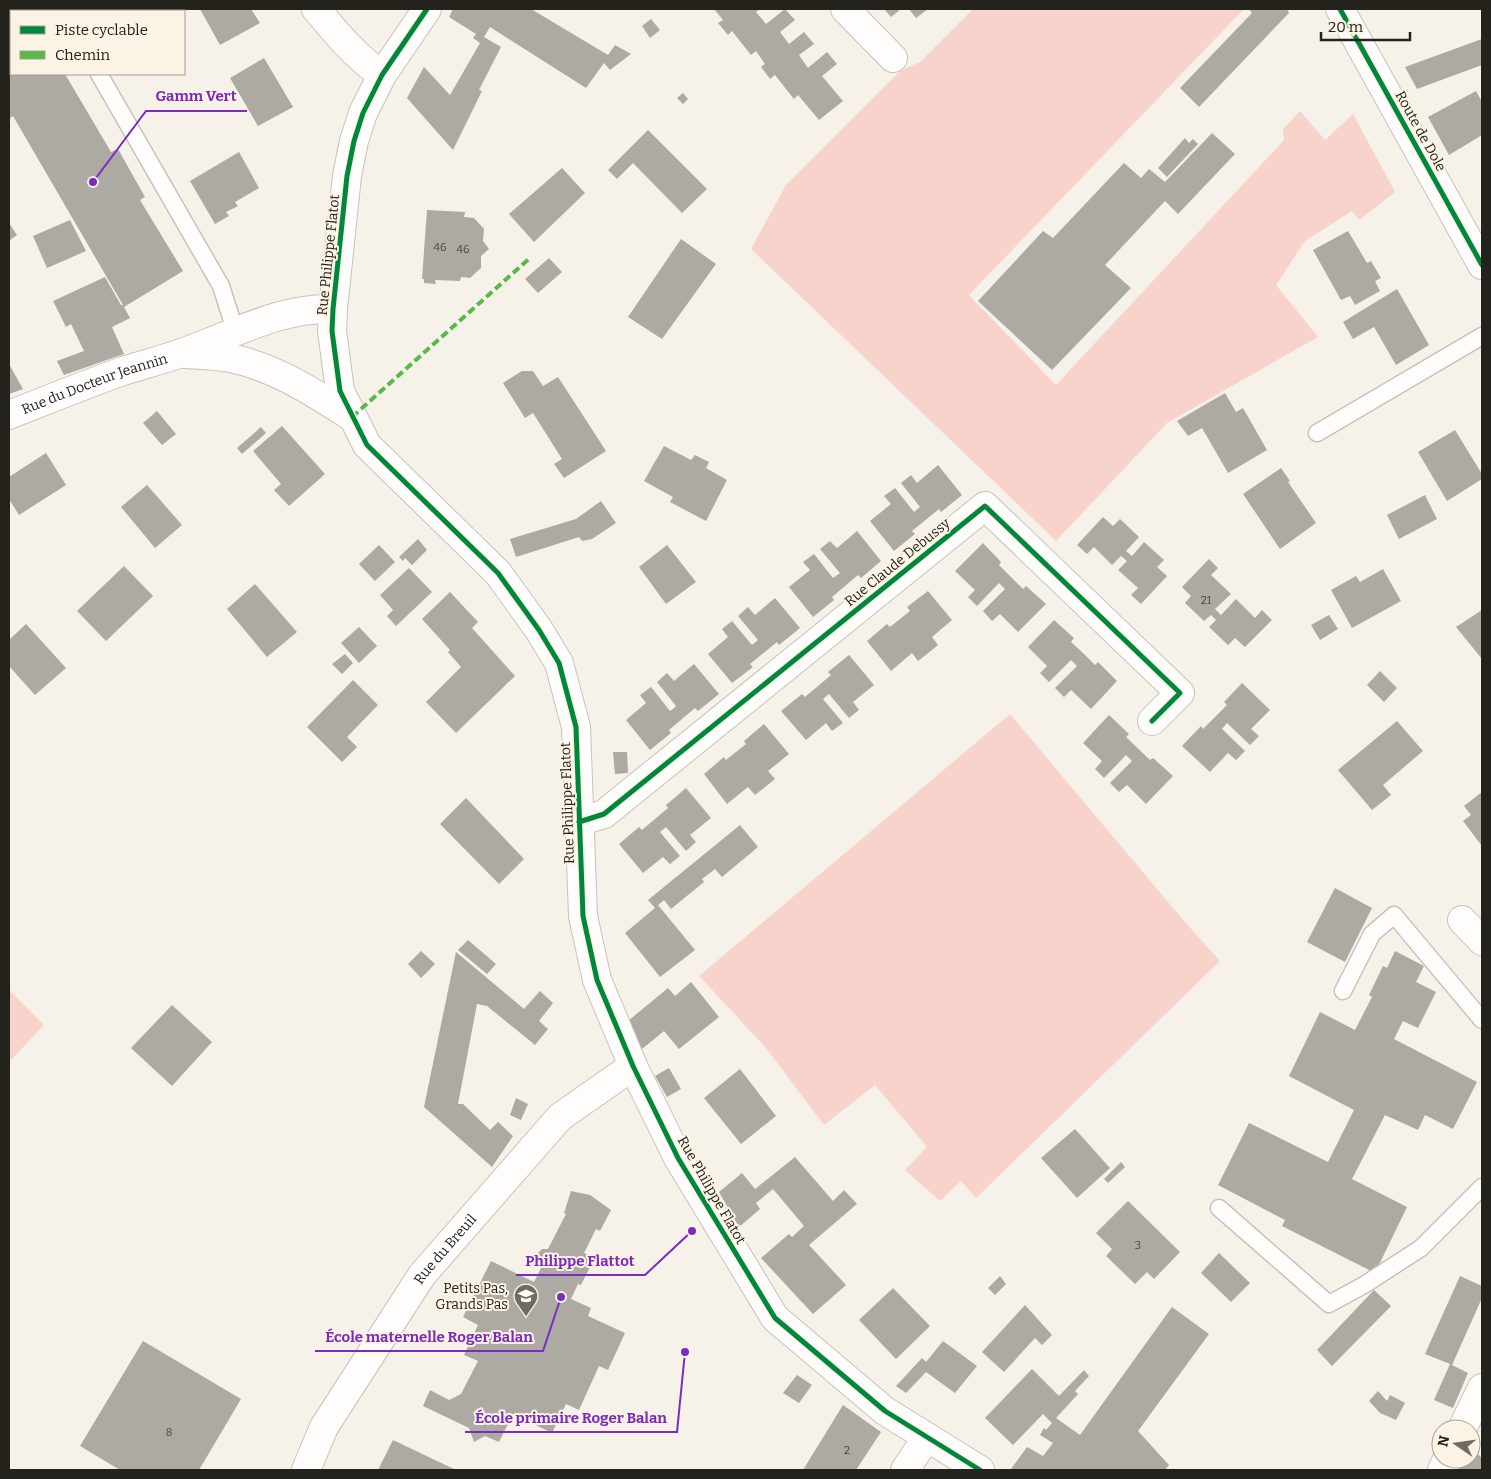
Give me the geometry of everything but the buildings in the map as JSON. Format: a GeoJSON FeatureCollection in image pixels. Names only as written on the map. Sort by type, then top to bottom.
{"type":"FeatureCollection","features":[{"type":"Feature","properties":{"kind":"street"},"geometry":{"type":"LineString","coordinates":[[316,9],[364,62],[382,75]]}},
{"type":"Feature","properties":{"kind":"street","name":"Rue Philippe Flatot"},"geometry":{"type":"LineString","coordinates":[[427,9],[382,75],[363,113],[354,141],[347,176],[333,308],[332,331],[340,391],[366,445],[498,573],[539,630],[558,663],[576,728],[583,916],[597,980],[633,1066],[678,1158],[775,1318],[885,1410],[980,1470]]}},
{"type":"Feature","properties":{"kind":"street"},"geometry":{"type":"LineString","coordinates":[[845,9],[892,58]]}},
{"type":"Feature","properties":{"kind":"street","name":"Route de Dole"},"geometry":{"type":"LineString","coordinates":[[1340,9],[1482,265]]}},
{"type":"Feature","properties":{"kind":"street","name":"Rue du Docteur Jeannin"},"geometry":{"type":"LineString","coordinates":[[9,415],[123,371],[181,353],[236,330],[293,312],[333,308]]}},
{"type":"Feature","properties":{"kind":"street","name":"Rue du Docteur Jeannin"},"geometry":{"type":"LineString","coordinates":[[181,353],[233,358],[258,365],[292,380],[352,417]]}},
{"type":"Feature","properties":{"kind":"street","name":"Rue Claude Debussy"},"geometry":{"type":"LineString","coordinates":[[579,822],[604,814],[985,506],[1180,692],[1152,721]]}},
{"type":"Feature","properties":{"kind":"street"},"geometry":{"type":"LineString","coordinates":[[1462,920],[1482,941]]}},
{"type":"Feature","properties":{"kind":"street","name":"Rue du Breuil"},"geometry":{"type":"LineString","coordinates":[[306,1470],[324,1427],[422,1275],[560,1117],[633,1066]]}},
{"type":"Feature","properties":{"kind":"street"},"geometry":{"type":"LineString","coordinates":[[1467,1419],[1482,1388]]}},
{"type":"Feature","properties":{"kind":"street"},"geometry":{"type":"LineString","coordinates":[[906,1470],[927,1437]]}},
{"type":"Feature","properties":{"kind":"lane"},"geometry":{"type":"LineString","coordinates":[[100,75],[221,286],[236,330]]}},
{"type":"Feature","properties":{"kind":"lane"},"geometry":{"type":"LineString","coordinates":[[1317,432],[1482,336]]}},
{"type":"Feature","properties":{"kind":"lane"},"geometry":{"type":"LineString","coordinates":[[1342,991],[1372,934],[1394,915],[1482,1020]]}},
{"type":"Feature","properties":{"kind":"lane"},"geometry":{"type":"LineString","coordinates":[[1219,1208],[1329,1304],[1364,1285],[1420,1248],[1482,1187]]}},
{"type":"Feature","properties":{"kind":"shaded area"},"geometry":{"type":"Polygon","coordinates":[[[973,9],[1244,9],[969,295],[1056,385],[1284,140],[1283,129],[1300,111],[1325,140],[1353,114],[1395,192],[1359,220],[1352,211],[1305,241],[1276,285],[1318,337],[1167,423],[1056,541],[751,249],[786,185],[900,71],[920,62],[973,9]]]}},
{"type":"Feature","properties":{"kind":"shaded area"},"geometry":{"type":"Polygon","coordinates":[[[1010,714],[1184,921],[1220,961],[976,1198],[961,1181],[940,1201],[905,1170],[927,1147],[875,1085],[824,1125],[766,1048],[699,976],[1010,714]]]}},
{"type":"Feature","properties":{"kind":"shaded area"},"geometry":{"type":"Polygon","coordinates":[[[9,990],[44,1025],[9,1062],[9,990]]]}},
{"type":"Feature","properties":{"kind":"marked path"},"geometry":{"type":"LineString","coordinates":[[352,417],[530,258]]}},
{"type":"Feature","properties":{"kind":"cycle path"},"geometry":{"type":"LineString","coordinates":[[427,9],[382,75],[363,113],[354,141],[347,176],[333,309],[332,331],[340,391],[367,445],[498,573],[539,630],[559,663],[576,727],[583,916],[597,980],[633,1066],[678,1158],[775,1318],[885,1411],[980,1470]]}},
{"type":"Feature","properties":{"kind":"cycle path"},"geometry":{"type":"LineString","coordinates":[[1340,9],[1482,265]]}},
{"type":"Feature","properties":{"kind":"cycle path"},"geometry":{"type":"LineString","coordinates":[[579,822],[604,814],[985,506],[1180,693],[1152,721]]}},
{"type":"Feature","properties":{"kind":"place","name":"Gamm Vert"},"geometry":{"type":"Point","coordinates":[93,182]}},
{"type":"Feature","properties":{"kind":"place","name":"Philippe Flattot"},"geometry":{"type":"Point","coordinates":[692,1231]}},
{"type":"Feature","properties":{"kind":"place","name":"École maternelle Roger Balan"},"geometry":{"type":"Point","coordinates":[561,1297]}},
{"type":"Feature","properties":{"kind":"place","name":"Petits Pas, Grands Pas"},"geometry":{"type":"Point","coordinates":[526,1317]}},
{"type":"Feature","properties":{"kind":"place","name":"École primaire Roger Balan"},"geometry":{"type":"Point","coordinates":[685,1352]}}]}
